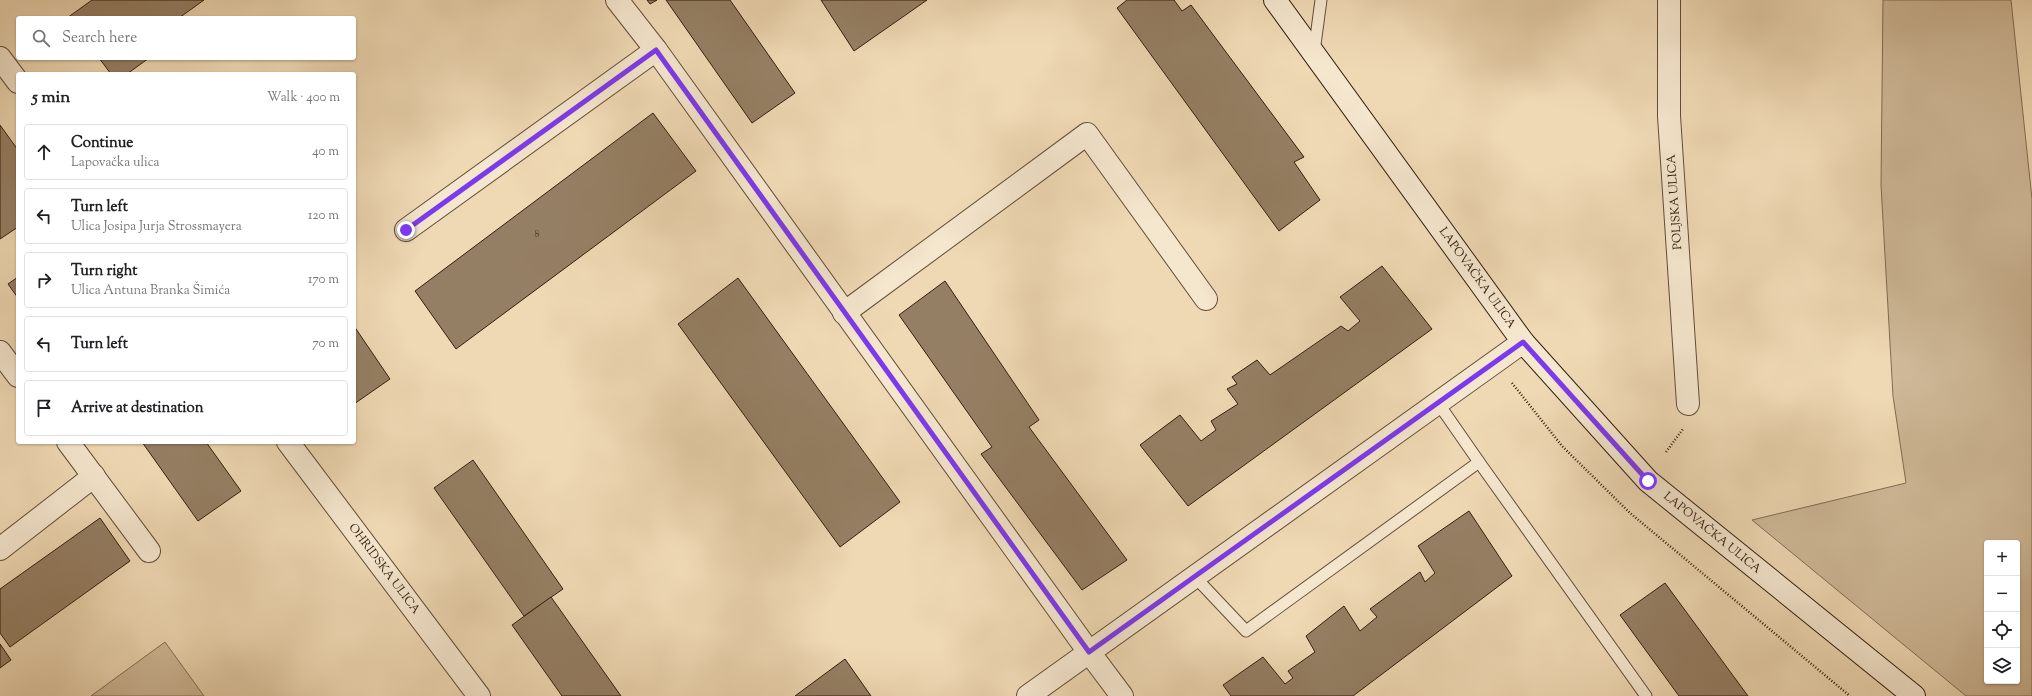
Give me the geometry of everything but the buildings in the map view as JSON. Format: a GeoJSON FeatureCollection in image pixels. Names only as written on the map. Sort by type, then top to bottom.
{"type":"FeatureCollection","features":[{"type":"Feature","properties":{"kind":"street"},"geometry":{"type":"LineString","coordinates":[[617,0],[656,50],[844,313],[1122,696]]}},
{"type":"Feature","properties":{"kind":"street","name":"LAPOVAČKA ULICA"},"geometry":{"type":"LineString","coordinates":[[1275,0],[1523,342],[1648,481],[1914,696]]}},
{"type":"Feature","properties":{"kind":"street","name":"POLJSKA ULICA"},"geometry":{"type":"LineString","coordinates":[[1669,0],[1669,116],[1688,404]]}},
{"type":"Feature","properties":{"kind":"street"},"geometry":{"type":"LineString","coordinates":[[406,230],[656,50]]}},
{"type":"Feature","properties":{"kind":"street"},"geometry":{"type":"LineString","coordinates":[[0,58],[16,79]]}},
{"type":"Feature","properties":{"kind":"street"},"geometry":{"type":"LineString","coordinates":[[844,313],[1087,134],[1206,299]]}},
{"type":"Feature","properties":{"kind":"street"},"geometry":{"type":"LineString","coordinates":[[1028,696],[1523,342]]}},
{"type":"Feature","properties":{"kind":"street"},"geometry":{"type":"LineString","coordinates":[[0,352],[16,373]]}},
{"type":"Feature","properties":{"kind":"street"},"geometry":{"type":"LineString","coordinates":[[70,444],[149,551]]}},
{"type":"Feature","properties":{"kind":"street","name":"OHRIDSKA ULICA"},"geometry":{"type":"LineString","coordinates":[[290,444],[479,696]]}},
{"type":"Feature","properties":{"kind":"street"},"geometry":{"type":"LineString","coordinates":[[0,549],[94,476]]}},
{"type":"Feature","properties":{"kind":"lane"},"geometry":{"type":"LineString","coordinates":[[1314,53],[1321,0]]}},
{"type":"Feature","properties":{"kind":"lane"},"geometry":{"type":"LineString","coordinates":[[1438,403],[1646,696]]}},
{"type":"Feature","properties":{"kind":"lane"},"geometry":{"type":"LineString","coordinates":[[1195,577],[1246,631],[1479,462]]}},
{"type":"Feature","properties":{"kind":"path"},"geometry":{"type":"LineString","coordinates":[[1496,362],[1562,446],[1630,513],[1850,696]]}},
{"type":"Feature","properties":{"kind":"shaded area"},"geometry":{"type":"Polygon","coordinates":[[[1883,0],[2011,0],[2032,199],[2032,696],[1966,696],[1752,520],[1906,483],[1893,396],[1881,185],[1883,0]]]}},
{"type":"Feature","properties":{"kind":"shaded area"},"geometry":{"type":"Polygon","coordinates":[[[165,642],[204,696],[91,696],[165,642]]]}},
{"type":"Feature","properties":{"kind":"route"},"geometry":{"type":"LineString","coordinates":[[406,230],[656,50],[1089,652],[1523,342],[1648,481]]}}]}
